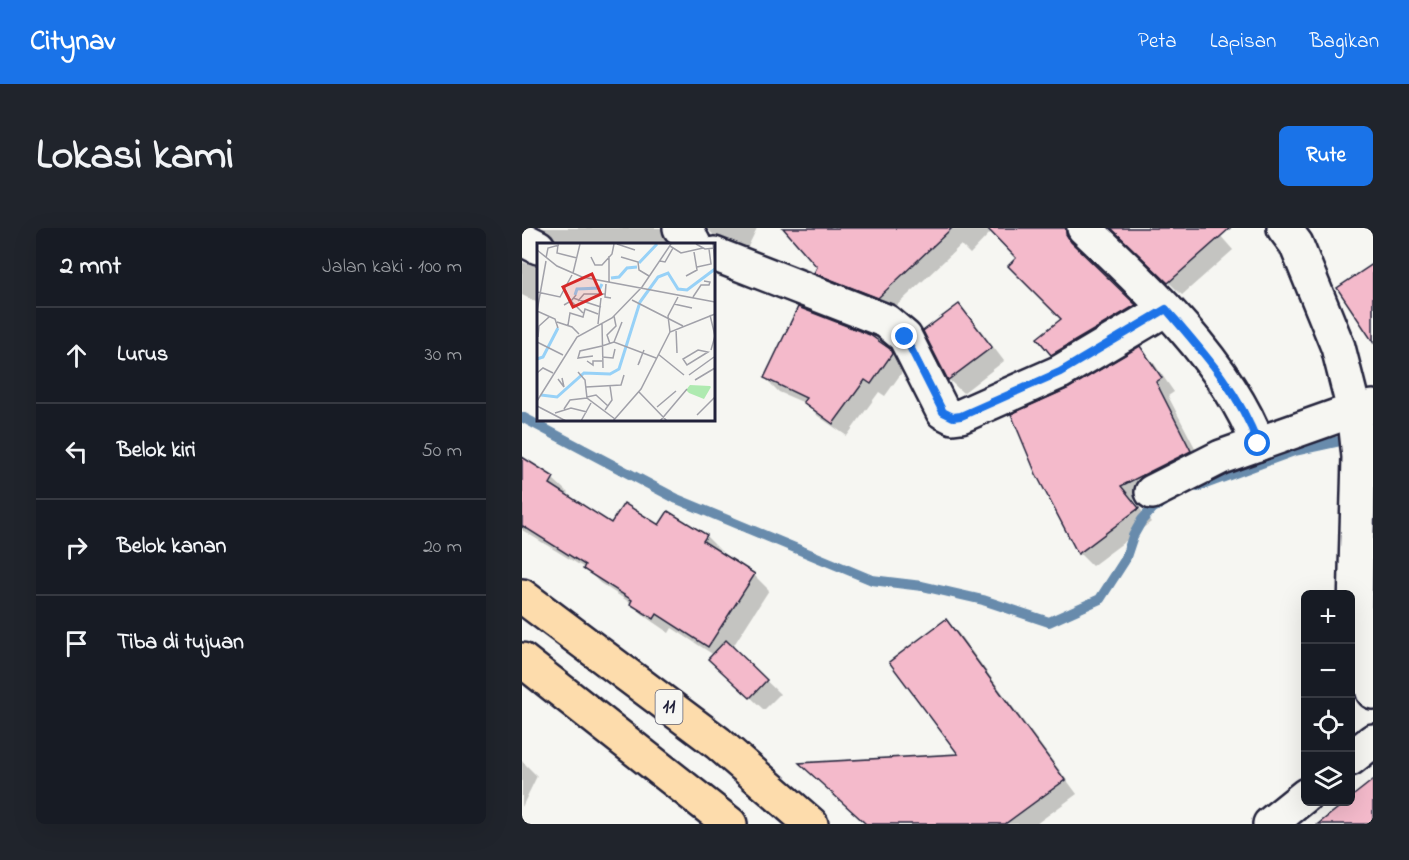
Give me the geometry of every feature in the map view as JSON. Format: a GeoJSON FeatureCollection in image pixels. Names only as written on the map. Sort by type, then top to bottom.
{"type":"FeatureCollection","features":[{"type":"Feature","properties":{"kind":"highway","name":"11"},"geometry":{"type":"LineString","coordinates":[[522,596],[718,743],[811,824]]}},
{"type":"Feature","properties":{"kind":"highway"},"geometry":{"type":"LineString","coordinates":[[522,660],[730,824]]}},
{"type":"Feature","properties":{"kind":"street"},"geometry":{"type":"LineString","coordinates":[[680,228],[689,235],[693,243]]}},
{"type":"Feature","properties":{"kind":"street"},"geometry":{"type":"LineString","coordinates":[[1084,228],[1166,309],[1214,365],[1231,389],[1258,444]]}},
{"type":"Feature","properties":{"kind":"street"},"geometry":{"type":"LineString","coordinates":[[1284,228],[1296,244],[1338,347],[1361,413],[1355,608],[1373,692]]}},
{"type":"Feature","properties":{"kind":"street"},"geometry":{"type":"LineString","coordinates":[[522,239],[537,246]]}},
{"type":"Feature","properties":{"kind":"street"},"geometry":{"type":"LineString","coordinates":[[716,255],[886,321],[897,328],[905,337],[943,412],[953,417],[961,416],[1060,372],[1166,309]]}},
{"type":"Feature","properties":{"kind":"street"},"geometry":{"type":"LineString","coordinates":[[1152,492],[1221,457],[1361,413]]}},
{"type":"Feature","properties":{"kind":"street"},"geometry":{"type":"LineString","coordinates":[[1355,755],[1373,741]]}},
{"type":"Feature","properties":{"kind":"street"},"geometry":{"type":"LineString","coordinates":[[1270,824],[1301,798]]}},
{"type":"Feature","properties":{"kind":"building"},"geometry":{"type":"Polygon","coordinates":[[[783,228],[952,228],[878,298],[814,273],[817,267],[783,228]]]}},
{"type":"Feature","properties":{"kind":"building"},"geometry":{"type":"Polygon","coordinates":[[[987,228],[1066,228],[1066,234],[1071,242],[1136,305],[1051,355],[1037,338],[1061,319],[1008,266],[1016,258],[987,228]]]}},
{"type":"Feature","properties":{"kind":"building"},"geometry":{"type":"Polygon","coordinates":[[[1111,228],[1230,228],[1168,283],[1111,228]]]}},
{"type":"Feature","properties":{"kind":"building"},"geometry":{"type":"Polygon","coordinates":[[[1373,264],[1373,342],[1337,288],[1373,264]]]}},
{"type":"Feature","properties":{"kind":"building"},"geometry":{"type":"Polygon","coordinates":[[[959,304],[992,347],[948,380],[923,331],[959,304]]]}},
{"type":"Feature","properties":{"kind":"building"},"geometry":{"type":"Polygon","coordinates":[[[798,307],[870,335],[890,349],[892,354],[871,384],[865,380],[833,424],[803,402],[806,398],[764,378],[798,307]]]}},
{"type":"Feature","properties":{"kind":"building"},"geometry":{"type":"Polygon","coordinates":[[[1140,346],[1162,378],[1156,382],[1191,451],[1121,486],[1139,508],[1078,554],[1036,474],[1011,414],[1069,388],[1140,346]]]}},
{"type":"Feature","properties":{"kind":"building"},"geometry":{"type":"Polygon","coordinates":[[[522,457],[554,477],[550,484],[611,523],[624,503],[659,525],[668,511],[707,535],[703,541],[755,574],[708,647],[657,614],[654,619],[630,604],[632,600],[583,569],[585,565],[523,526],[522,528],[522,457]]]}},
{"type":"Feature","properties":{"kind":"building"},"geometry":{"type":"Polygon","coordinates":[[[946,619],[1065,780],[1005,824],[866,824],[799,763],[958,754],[889,662],[946,619]]]}},
{"type":"Feature","properties":{"kind":"building"},"geometry":{"type":"Polygon","coordinates":[[[726,640],[767,680],[750,698],[708,659],[726,640]]]}},
{"type":"Feature","properties":{"kind":"building"},"geometry":{"type":"Polygon","coordinates":[[[1373,780],[1373,824],[1318,824],[1341,806],[1355,806],[1355,794],[1373,780]]]}},
{"type":"Feature","properties":{"kind":"waterway"},"geometry":{"type":"LineString","coordinates":[[522,417],[677,499],[872,580],[922,586],[983,600],[1049,622],[1100,599],[1125,560],[1133,536],[1142,520],[1153,508],[1164,502]]}},
{"type":"Feature","properties":{"kind":"waterway"},"geometry":{"type":"LineString","coordinates":[[1197,487],[1294,451],[1354,438]]}},
{"type":"Feature","properties":{"kind":"route"},"geometry":{"type":"LineString","coordinates":[[905,337],[943,412],[953,417],[961,416],[1060,372],[1166,309],[1214,365],[1231,389],[1258,444]]}}]}
